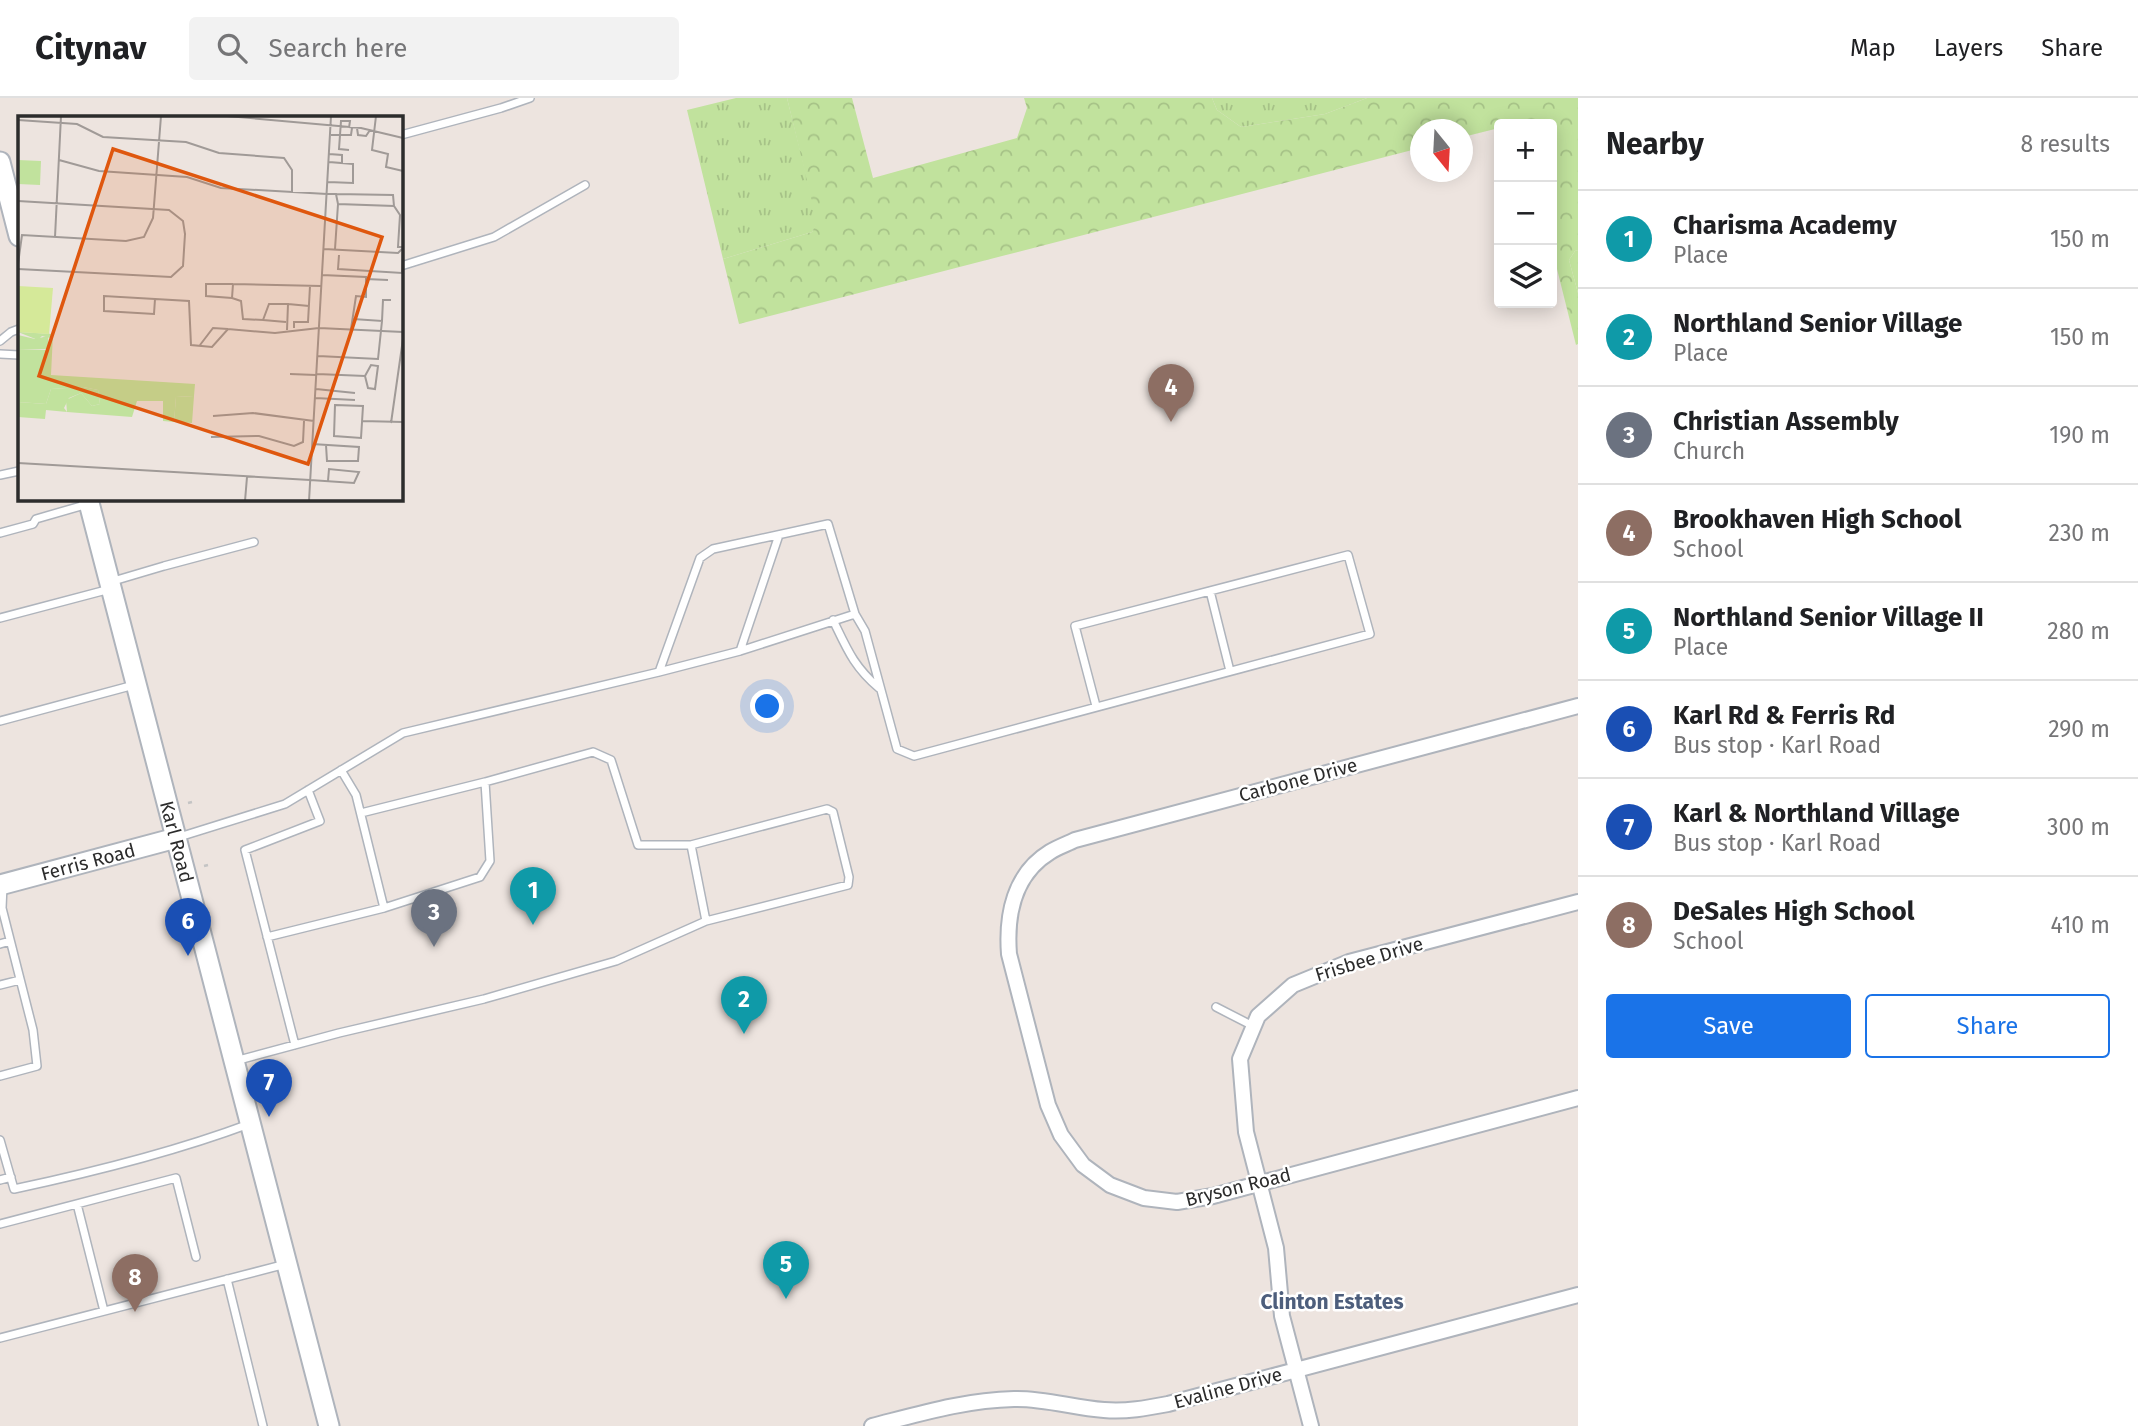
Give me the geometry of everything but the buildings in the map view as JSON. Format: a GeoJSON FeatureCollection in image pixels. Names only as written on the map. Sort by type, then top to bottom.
{"type":"FeatureCollection","features":[{"type":"Feature","properties":{"kind":"main road"},"geometry":{"type":"LineString","coordinates":[[0,162],[6,213],[18,234]]}},
{"type":"Feature","properties":{"kind":"main road","name":"Karl Road"},"geometry":{"type":"LineString","coordinates":[[88,501],[329,1426]]}},
{"type":"Feature","properties":{"kind":"main road","name":"Ferris Road"},"geometry":{"type":"LineString","coordinates":[[1,885],[176,838]]}},
{"type":"Feature","properties":{"kind":"street","name":"Carbone Drive"},"geometry":{"type":"LineString","coordinates":[[1027,872],[1049,853],[1075,840],[1578,706]]}},
{"type":"Feature","properties":{"kind":"street","name":"Bryson Road"},"geometry":{"type":"LineString","coordinates":[[1027,872],[1011,904],[1007,930],[1009,954],[1048,1105],[1061,1135],[1083,1165],[1110,1185],[1144,1198],[1177,1202],[1213,1196],[1578,1098]]}},
{"type":"Feature","properties":{"kind":"street","name":"Frisbee Drive"},"geometry":{"type":"LineString","coordinates":[[1311,1426],[1282,1316],[1276,1248],[1246,1132],[1240,1059],[1258,1016],[1293,985],[1349,962],[1578,902]]}},
{"type":"Feature","properties":{"kind":"street","name":"Evaline Drive"},"geometry":{"type":"LineString","coordinates":[[872,1426],[939,1408],[1004,1399],[1105,1410],[1136,1410],[1168,1404],[1578,1295]]}},
{"type":"Feature","properties":{"kind":"lane"},"geometry":{"type":"LineString","coordinates":[[402,135],[530,98]]}},
{"type":"Feature","properties":{"kind":"lane"},"geometry":{"type":"LineString","coordinates":[[402,266],[494,237],[586,185]]}},
{"type":"Feature","properties":{"kind":"lane"},"geometry":{"type":"LineString","coordinates":[[0,341],[18,329]]}},
{"type":"Feature","properties":{"kind":"lane"},"geometry":{"type":"LineString","coordinates":[[0,354],[18,355]]}},
{"type":"Feature","properties":{"kind":"lane"},"geometry":{"type":"LineString","coordinates":[[0,475],[18,471]]}},
{"type":"Feature","properties":{"kind":"lane"},"geometry":{"type":"LineString","coordinates":[[0,533],[33,524],[36,519],[88,501]]}},
{"type":"Feature","properties":{"kind":"lane"},"geometry":{"type":"LineString","coordinates":[[659,672],[700,558],[713,549],[828,524],[855,614],[865,631],[897,749],[914,756],[1370,634],[1348,555],[1075,626],[1096,706]]}},
{"type":"Feature","properties":{"kind":"lane"},"geometry":{"type":"LineString","coordinates":[[740,651],[779,535]]}},
{"type":"Feature","properties":{"kind":"lane"},"geometry":{"type":"LineString","coordinates":[[0,618],[110,586],[164,565],[254,542]]}},
{"type":"Feature","properties":{"kind":"lane"},"geometry":{"type":"LineString","coordinates":[[1210,590],[1230,671]]}},
{"type":"Feature","properties":{"kind":"lane"},"geometry":{"type":"LineString","coordinates":[[176,838],[285,804],[403,733],[740,651],[855,614]]}},
{"type":"Feature","properties":{"kind":"lane"},"geometry":{"type":"LineString","coordinates":[[833,620],[851,658],[881,690]]}},
{"type":"Feature","properties":{"kind":"lane"},"geometry":{"type":"LineString","coordinates":[[0,721],[135,685]]}},
{"type":"Feature","properties":{"kind":"lane"},"geometry":{"type":"LineString","coordinates":[[234,1061],[484,999],[616,961],[706,921],[848,885],[849,877],[833,812],[827,809],[691,845],[638,845],[611,760],[593,752],[361,813]]}},
{"type":"Feature","properties":{"kind":"lane"},"geometry":{"type":"LineString","coordinates":[[341,770],[356,795],[384,908]]}},
{"type":"Feature","properties":{"kind":"lane"},"geometry":{"type":"LineString","coordinates":[[267,937],[384,908],[480,877],[490,861],[485,782]]}},
{"type":"Feature","properties":{"kind":"lane"},"geometry":{"type":"LineString","coordinates":[[295,1045],[245,850],[320,821],[308,790]]}},
{"type":"Feature","properties":{"kind":"lane"},"geometry":{"type":"LineString","coordinates":[[691,845],[706,921]]}},
{"type":"Feature","properties":{"kind":"lane"},"geometry":{"type":"LineString","coordinates":[[0,1076],[37,1066],[33,1030],[2,908],[1,885]]}},
{"type":"Feature","properties":{"kind":"lane"},"geometry":{"type":"LineString","coordinates":[[0,943],[10,941]]}},
{"type":"Feature","properties":{"kind":"lane"},"geometry":{"type":"LineString","coordinates":[[0,985],[20,979]]}},
{"type":"Feature","properties":{"kind":"lane"},"geometry":{"type":"LineString","coordinates":[[1216,1007],[1254,1027]]}},
{"type":"Feature","properties":{"kind":"lane"},"geometry":{"type":"LineString","coordinates":[[0,1140],[15,1189],[147,1156],[250,1124]]}},
{"type":"Feature","properties":{"kind":"lane"},"geometry":{"type":"LineString","coordinates":[[0,1180],[11,1177]]}},
{"type":"Feature","properties":{"kind":"lane"},"geometry":{"type":"LineString","coordinates":[[0,1224],[176,1178],[196,1257]]}},
{"type":"Feature","properties":{"kind":"lane"},"geometry":{"type":"LineString","coordinates":[[77,1204],[104,1311]]}},
{"type":"Feature","properties":{"kind":"lane"},"geometry":{"type":"LineString","coordinates":[[0,1338],[286,1264]]}},
{"type":"Feature","properties":{"kind":"lane"},"geometry":{"type":"LineString","coordinates":[[227,1279],[263,1426]]}},
{"type":"Feature","properties":{"kind":"green space"},"geometry":{"type":"Polygon","coordinates":[[[736,98],[787,98],[818,222],[812,232],[723,259],[687,110],[736,98]]]}},
{"type":"Feature","properties":{"kind":"green space"},"geometry":{"type":"Polygon","coordinates":[[[787,98],[852,98],[873,178],[1017,138],[1027,108],[1024,98],[1212,98],[1217,110],[1241,127],[1325,114],[1367,98],[1578,98],[1578,250],[1569,260],[1578,293],[1576,345],[1557,269],[1557,119],[1494,119],[1494,129],[1473,134],[1473,119],[1410,119],[1410,151],[739,324],[723,259],[812,232],[817,222],[787,98]]]}},
{"type":"Feature","properties":{"kind":"green space"},"geometry":{"type":"Polygon","coordinates":[[[1212,98],[1367,98],[1325,114],[1241,127],[1217,110],[1212,98]]]}},
{"type":"Feature","properties":{"kind":"green space"},"geometry":{"type":"Polygon","coordinates":[[[1578,250],[1578,293],[1569,260],[1578,250]]]}},
{"type":"Feature","properties":{"kind":"place","name":"Brookhaven High School"},"geometry":{"type":"Point","coordinates":[1171,422]}},
{"type":"Feature","properties":{"kind":"place","name":"Charisma Academy"},"geometry":{"type":"Point","coordinates":[533,925]}},
{"type":"Feature","properties":{"kind":"place","name":"Christian Assembly"},"geometry":{"type":"Point","coordinates":[434,947]}},
{"type":"Feature","properties":{"kind":"place","name":"Karl Rd & Ferris Rd"},"geometry":{"type":"Point","coordinates":[188,956]}},
{"type":"Feature","properties":{"kind":"place","name":"Northland Senior Village"},"geometry":{"type":"Point","coordinates":[744,1034]}},
{"type":"Feature","properties":{"kind":"place","name":"Karl & Northland Village"},"geometry":{"type":"Point","coordinates":[269,1117]}},
{"type":"Feature","properties":{"kind":"place","name":"Northland Senior Village II"},"geometry":{"type":"Point","coordinates":[786,1299]}},
{"type":"Feature","properties":{"kind":"place","name":"DeSales High School"},"geometry":{"type":"Point","coordinates":[135,1312]}},
{"type":"Feature","properties":{"kind":"district","name":"Clinton Estates"},"geometry":{"type":"Point","coordinates":[1332,1302]}}]}
